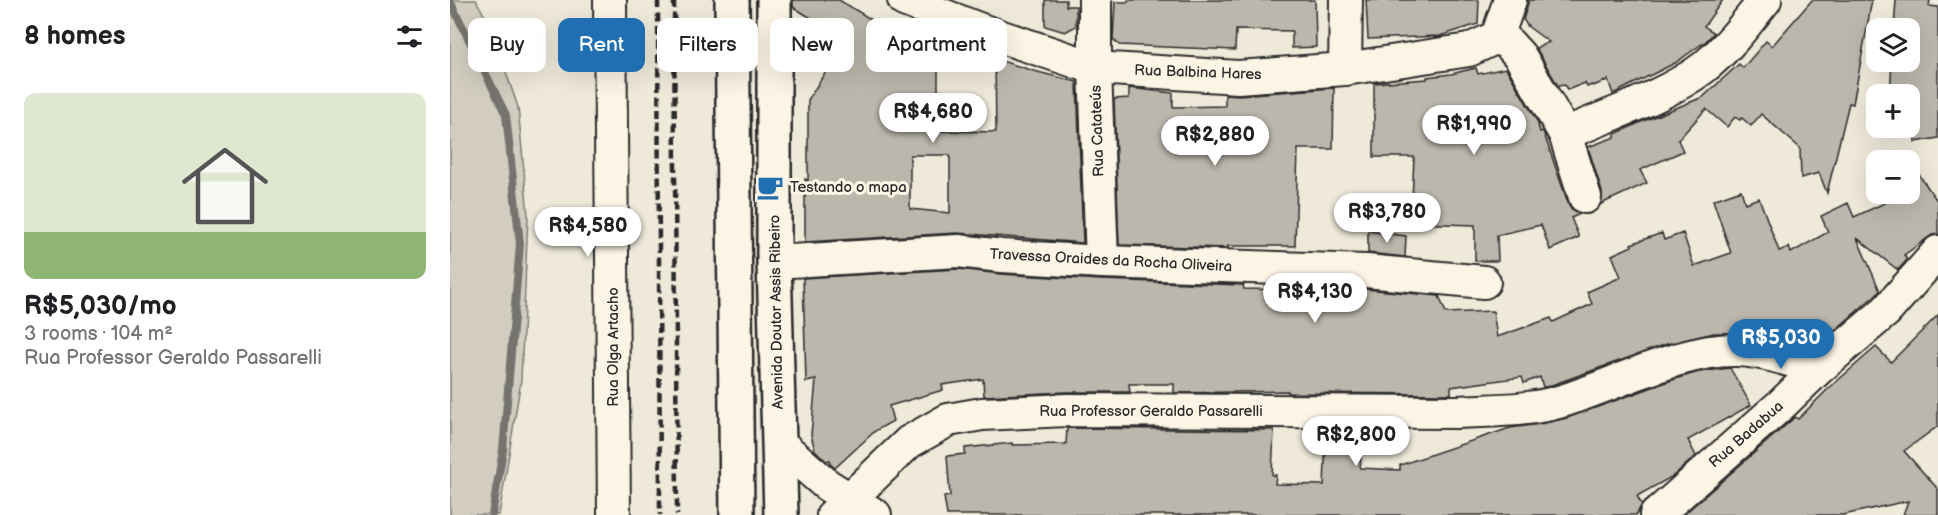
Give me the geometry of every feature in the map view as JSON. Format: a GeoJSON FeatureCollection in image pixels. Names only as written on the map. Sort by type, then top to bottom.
{"type":"FeatureCollection","features":[{"type":"Feature","properties":{"kind":"main road"},"geometry":{"type":"LineString","coordinates":[[732,0],[737,515]]}},
{"type":"Feature","properties":{"kind":"main road","name":"Avenida Doutor Assis Ribeiro"},"geometry":{"type":"LineString","coordinates":[[774,0],[774,262],[781,515]]}},
{"type":"Feature","properties":{"kind":"street","name":"Rua Olga Artacho"},"geometry":{"type":"LineString","coordinates":[[610,0],[614,515]]}},
{"type":"Feature","properties":{"kind":"street","name":"Rua Balbina Hares"},"geometry":{"type":"LineString","coordinates":[[904,0],[981,30],[1095,68],[1238,77],[1345,69],[1469,50],[1497,37]]}},
{"type":"Feature","properties":{"kind":"street","name":"Rua Catateús"},"geometry":{"type":"LineString","coordinates":[[1095,0],[1095,68],[1102,262]]}},
{"type":"Feature","properties":{"kind":"street"},"geometry":{"type":"LineString","coordinates":[[1345,69],[1346,0]]}},
{"type":"Feature","properties":{"kind":"street"},"geometry":{"type":"LineString","coordinates":[[1509,0],[1497,37],[1509,44],[1520,56],[1565,134],[1585,197]]}},
{"type":"Feature","properties":{"kind":"street"},"geometry":{"type":"LineString","coordinates":[[1565,134],[1665,90],[1702,68],[1734,39],[1765,0]]}},
{"type":"Feature","properties":{"kind":"street","name":"Travessa Oraides da Rocha Oliveira"},"geometry":{"type":"LineString","coordinates":[[774,262],[958,251],[1102,262],[1366,271],[1484,282]]}},
{"type":"Feature","properties":{"kind":"street","name":"Rua Badabua"},"geometry":{"type":"LineString","coordinates":[[1656,515],[1886,311],[1938,252]]}},
{"type":"Feature","properties":{"kind":"street","name":"Rua Professor Geraldo Passarelli"},"geometry":{"type":"LineString","coordinates":[[853,510],[909,442],[948,420],[982,414],[1066,410],[1458,412],[1522,409],[1561,401],[1701,353],[1738,350],[1818,369]]}},
{"type":"Feature","properties":{"kind":"street"},"geometry":{"type":"LineString","coordinates":[[779,442],[853,510]]}},
{"type":"Feature","properties":{"kind":"shaded area"},"geometry":{"type":"Polygon","coordinates":[[[450,0],[476,0],[486,18],[468,18],[468,72],[506,72],[518,107],[528,215],[521,380],[499,515],[450,515],[450,0]]]}},
{"type":"Feature","properties":{"kind":"building"},"geometry":{"type":"Polygon","coordinates":[[[793,0],[839,0],[869,18],[866,18],[866,72],[938,72],[938,131],[996,132],[995,72],[1007,72],[1007,63],[1077,82],[1083,243],[957,233],[805,242],[808,100],[826,72],[854,72],[854,18],[811,18],[793,7],[793,0]],[[910,155],[910,209],[950,213],[950,155],[910,155]]]}},
{"type":"Feature","properties":{"kind":"building"},"geometry":{"type":"Polygon","coordinates":[[[1045,0],[1066,0],[1066,6],[1076,6],[1076,26],[1065,32],[1045,26],[1045,0]]]}},
{"type":"Feature","properties":{"kind":"building"},"geometry":{"type":"Polygon","coordinates":[[[1128,0],[1315,0],[1316,47],[1292,48],[1292,31],[1236,30],[1235,50],[1119,45],[1113,39],[1115,2],[1128,2],[1128,0]]]}},
{"type":"Feature","properties":{"kind":"building"},"geometry":{"type":"Polygon","coordinates":[[[1366,0],[1479,0],[1478,24],[1440,36],[1368,39],[1366,0]]]}},
{"type":"Feature","properties":{"kind":"building"},"geometry":{"type":"Polygon","coordinates":[[[1529,0],[1723,0],[1704,26],[1714,33],[1706,41],[1675,63],[1613,94],[1608,80],[1587,87],[1585,83],[1567,90],[1565,85],[1558,86],[1536,48],[1549,42],[1527,26],[1523,20],[1529,0]]]}},
{"type":"Feature","properties":{"kind":"building"},"geometry":{"type":"Polygon","coordinates":[[[1812,0],[1872,0],[1869,18],[1866,18],[1866,33],[1853,104],[1849,103],[1827,193],[1819,173],[1801,178],[1800,148],[1761,114],[1751,126],[1742,118],[1740,120],[1735,117],[1727,127],[1706,109],[1678,140],[1683,151],[1640,170],[1647,183],[1601,204],[1602,192],[1588,147],[1703,97],[1739,64],[1743,68],[1766,41],[1772,46],[1812,0]]]}},
{"type":"Feature","properties":{"kind":"building"},"geometry":{"type":"Polygon","coordinates":[[[1896,0],[1930,0],[1929,6],[1938,7],[1938,138],[1915,142],[1915,138],[1920,138],[1920,84],[1891,84],[1891,72],[1920,72],[1920,18],[1895,18],[1896,0]]]}},
{"type":"Feature","properties":{"kind":"building"},"geometry":{"type":"Polygon","coordinates":[[[1476,68],[1478,74],[1506,68],[1537,121],[1540,132],[1543,131],[1568,203],[1572,210],[1580,214],[1571,218],[1579,237],[1550,250],[1541,225],[1497,235],[1498,261],[1475,261],[1475,225],[1411,223],[1414,157],[1374,157],[1374,83],[1427,79],[1427,77],[1476,68]]]}},
{"type":"Feature","properties":{"kind":"building"},"geometry":{"type":"Polygon","coordinates":[[[1129,88],[1173,93],[1173,107],[1225,106],[1225,94],[1334,88],[1333,149],[1298,149],[1295,246],[1228,246],[1228,248],[1119,245],[1114,99],[1129,98],[1129,88]]]}},
{"type":"Feature","properties":{"kind":"building"},"geometry":{"type":"Polygon","coordinates":[[[1920,176],[1938,202],[1938,234],[1932,235],[1904,255],[1907,260],[1898,270],[1857,238],[1880,291],[1824,340],[1818,342],[1813,330],[1784,338],[1765,333],[1714,333],[1667,344],[1546,387],[1543,387],[1540,377],[1524,383],[1522,377],[1451,387],[1451,394],[1288,393],[1288,391],[1174,393],[1174,384],[1129,384],[1130,392],[984,396],[983,379],[942,385],[943,390],[889,406],[893,421],[875,431],[835,468],[830,464],[830,460],[826,461],[815,450],[811,435],[816,380],[806,382],[803,278],[958,269],[1101,280],[1243,285],[1244,289],[1285,290],[1285,286],[1365,289],[1439,296],[1446,313],[1493,311],[1497,337],[1551,318],[1553,322],[1592,304],[1587,292],[1621,277],[1612,255],[1632,246],[1631,244],[1662,233],[1664,240],[1683,233],[1694,266],[1731,253],[1713,200],[1741,190],[1745,203],[1759,198],[1779,251],[1789,247],[1791,253],[1828,232],[1821,216],[1848,203],[1854,217],[1882,204],[1920,204],[1920,176]]]}},
{"type":"Feature","properties":{"kind":"building"},"geometry":{"type":"Polygon","coordinates":[[[1368,231],[1406,236],[1405,257],[1368,253],[1368,231]]]}},
{"type":"Feature","properties":{"kind":"building"},"geometry":{"type":"Polygon","coordinates":[[[1938,315],[1938,426],[1904,451],[1938,489],[1938,515],[1903,515],[1908,501],[1843,515],[1683,515],[1795,417],[1798,419],[1876,347],[1891,362],[1938,315]]]}},
{"type":"Feature","properties":{"kind":"building"},"geometry":{"type":"Polygon","coordinates":[[[1730,368],[1751,405],[1688,440],[1696,456],[1673,476],[1637,496],[1642,505],[1636,515],[947,515],[944,497],[950,496],[947,456],[965,454],[965,448],[1012,443],[1012,445],[1066,444],[1067,428],[1274,430],[1272,475],[1276,475],[1275,484],[1324,485],[1326,437],[1363,437],[1360,468],[1400,470],[1400,465],[1510,428],[1567,418],[1678,378],[1699,372],[1730,368]]]}},
{"type":"Feature","properties":{"kind":"waterway"},"geometry":{"type":"LineString","coordinates":[[450,1],[506,115],[520,244],[503,450],[492,515]]}},
{"type":"Feature","properties":{"kind":"railway"},"geometry":{"type":"LineString","coordinates":[[658,0],[660,515]]}},
{"type":"Feature","properties":{"kind":"railway"},"geometry":{"type":"LineString","coordinates":[[674,0],[677,515]]}},
{"type":"Feature","properties":{"kind":"place","name":"Testando o mapa"},"geometry":{"type":"Point","coordinates":[770,187]}}]}
